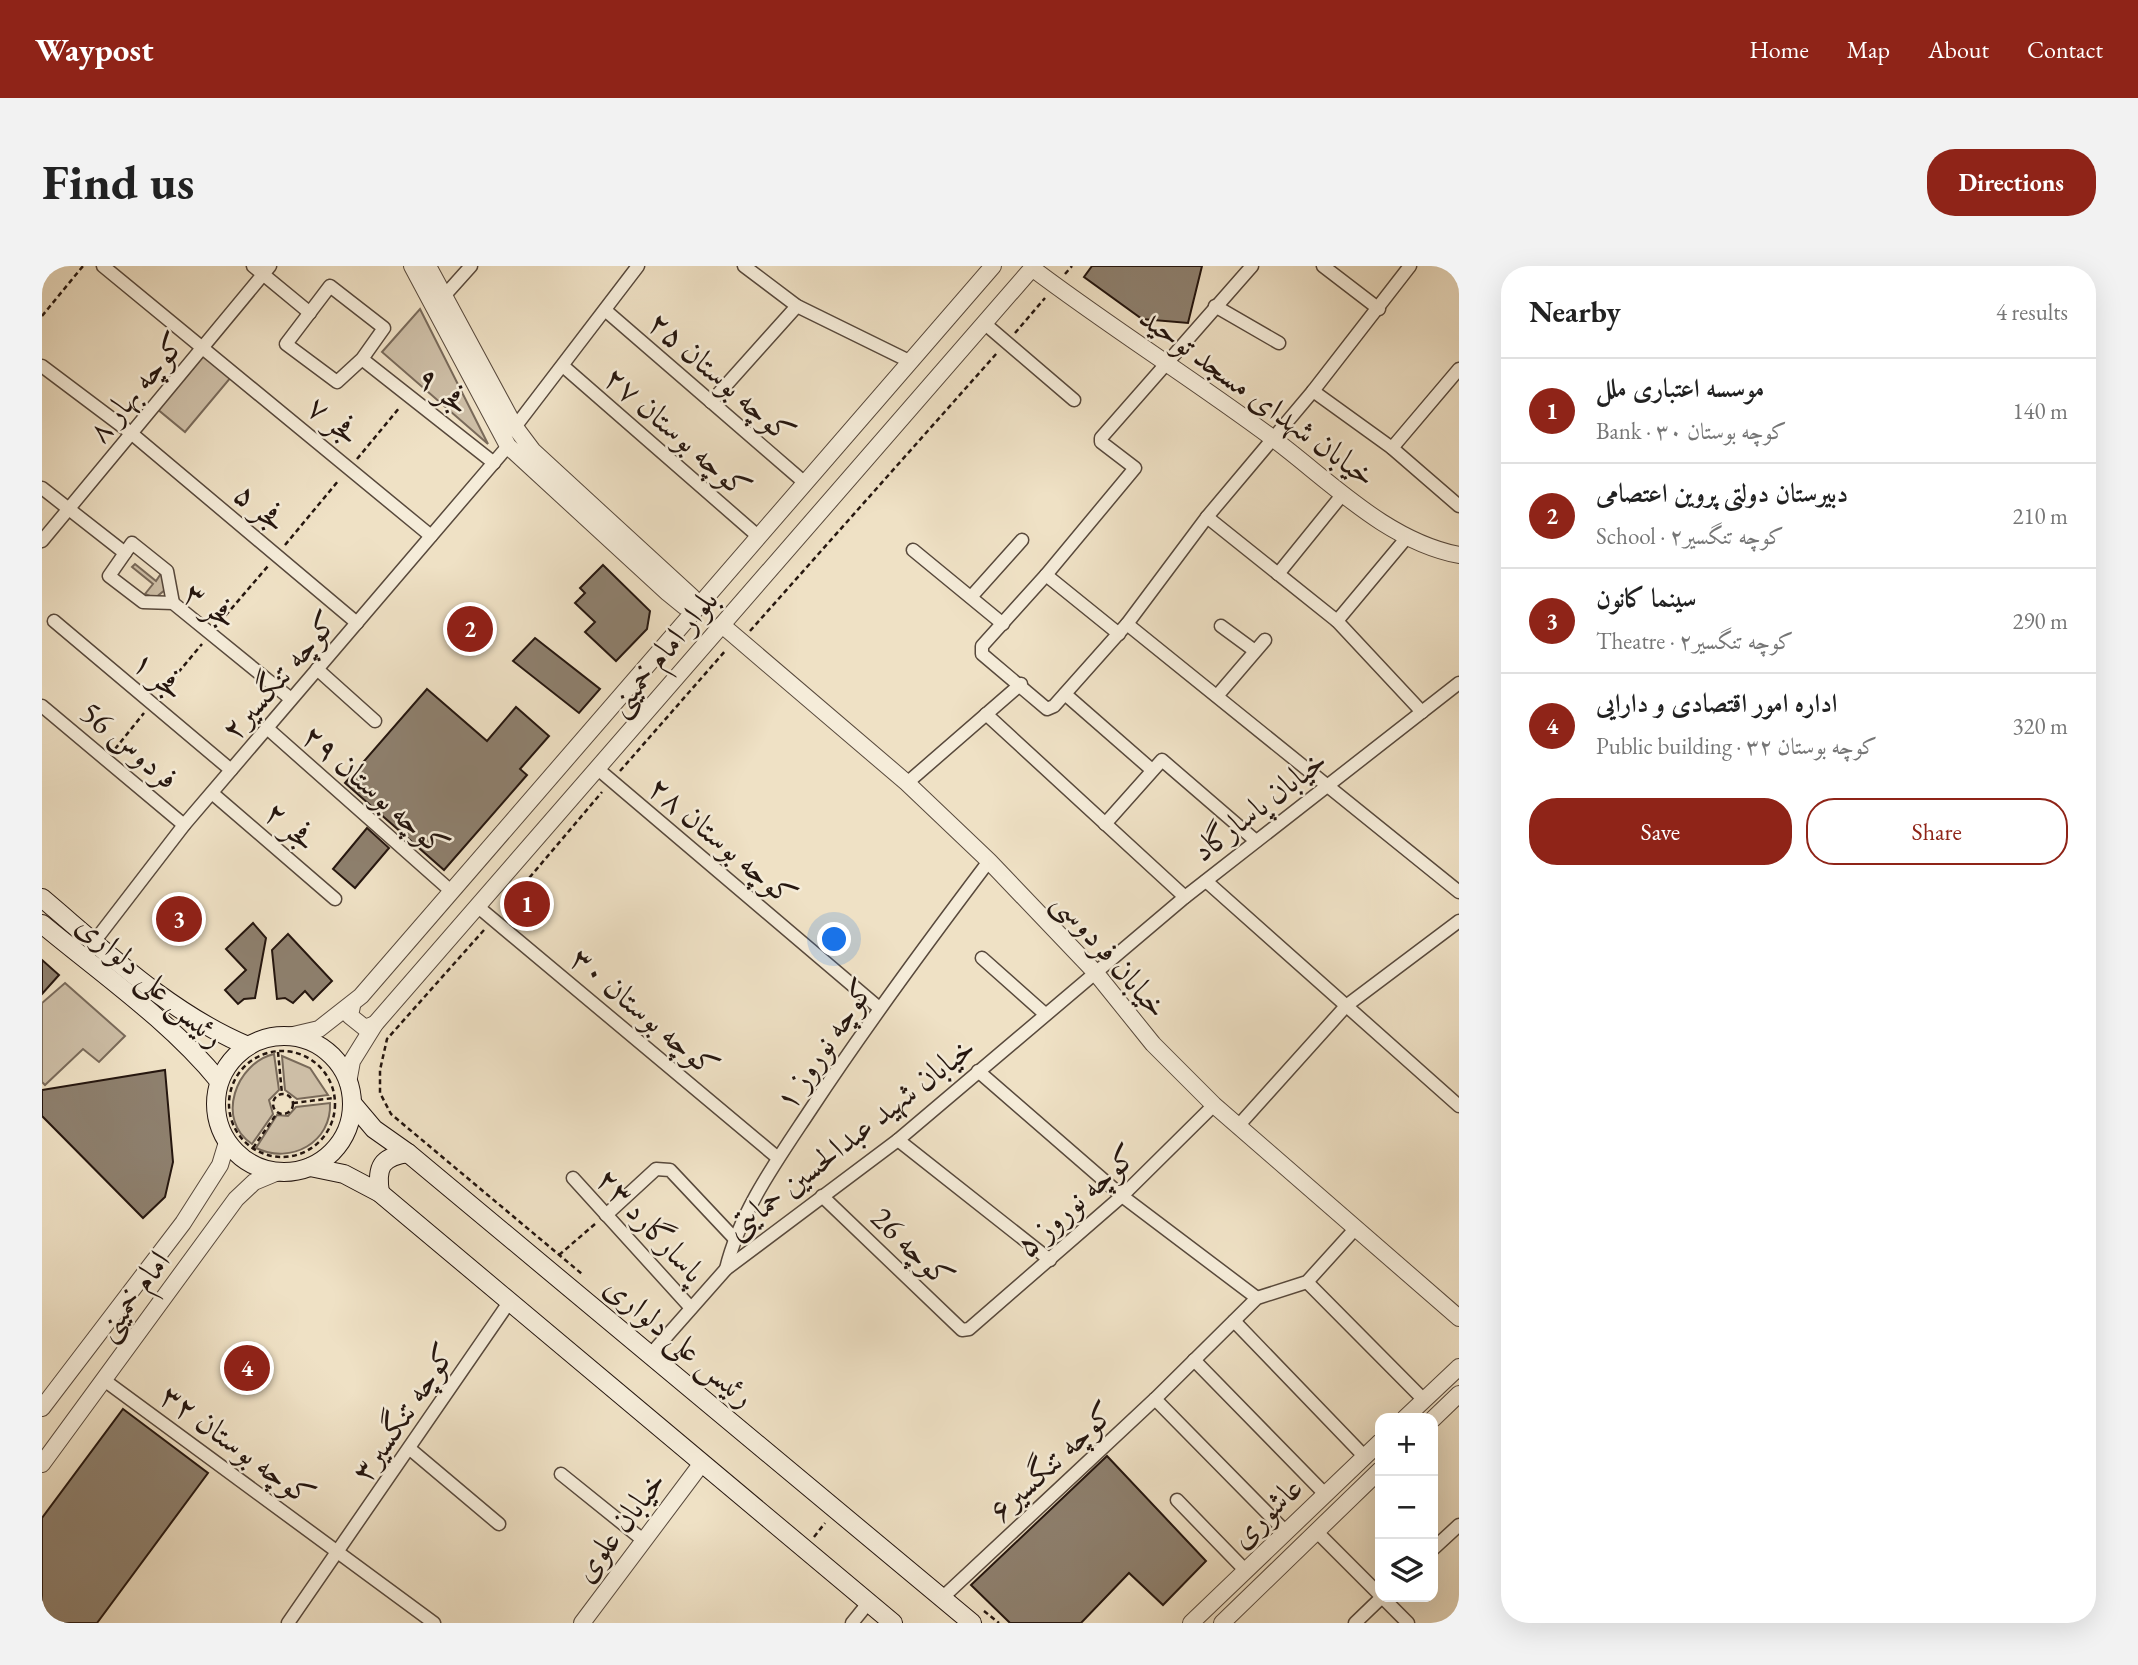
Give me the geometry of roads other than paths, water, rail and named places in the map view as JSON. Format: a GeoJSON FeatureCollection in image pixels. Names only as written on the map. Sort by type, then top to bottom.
{"type":"FeatureCollection","features":[{"type":"Feature","properties":{"kind":"main road","name":"رئیس علی دلواری"},"geometry":{"type":"LineString","coordinates":[[42,898],[189,1016],[219,1034],[248,1046]]}},
{"type":"Feature","properties":{"kind":"main road","name":"رئیس علی دلواری"},"geometry":{"type":"LineString","coordinates":[[42,924],[172,1032],[199,1057],[219,1082]]}},
{"type":"Feature","properties":{"kind":"main road"},"geometry":{"type":"LineString","coordinates":[[172,1032],[185,1031],[191,1021],[189,1016]]}},
{"type":"Feature","properties":{"kind":"main road"},"geometry":{"type":"LineString","coordinates":[[310,1167],[338,1145],[349,1125],[343,1101],[348,1083],[340,1065],[326,1051],[309,1041],[289,1036],[270,1037],[248,1046],[231,1061],[219,1082],[216,1104],[219,1124],[227,1142],[241,1157],[258,1167],[278,1172],[310,1167],[344,1174],[380,1193],[893,1623]]}},
{"type":"Feature","properties":{"kind":"main road","name":"رئیس علی دلواری"},"geometry":{"type":"LineString","coordinates":[[343,1101],[942,1598],[977,1616]]}},
{"type":"Feature","properties":{"kind":"main road"},"geometry":{"type":"LineString","coordinates":[[380,1193],[377,1175],[383,1163],[394,1155],[408,1153]]}},
{"type":"Feature","properties":{"kind":"street","name":"فجر ۷"},"geometry":{"type":"LineString","coordinates":[[103,266],[431,536]]}},
{"type":"Feature","properties":{"kind":"street"},"geometry":{"type":"LineString","coordinates":[[412,266],[508,446],[551,489],[672,588]]}},
{"type":"Feature","properties":{"kind":"street"},"geometry":{"type":"LineString","coordinates":[[428,266],[515,427],[558,477],[672,588],[684,606],[695,609]]}},
{"type":"Feature","properties":{"kind":"street"},"geometry":{"type":"LineString","coordinates":[[445,295],[471,266]]}},
{"type":"Feature","properties":{"kind":"street"},"geometry":{"type":"LineString","coordinates":[[515,427],[638,266]]}},
{"type":"Feature","properties":{"kind":"street"},"geometry":{"type":"LineString","coordinates":[[744,266],[797,306],[909,361]]}},
{"type":"Feature","properties":{"kind":"street","name":"بلوار امام خمینی"},"geometry":{"type":"LineString","coordinates":[[289,1036],[319,1029],[352,1006],[993,266]]}},
{"type":"Feature","properties":{"kind":"street"},"geometry":{"type":"LineString","coordinates":[[1323,266],[1379,309]]}},
{"type":"Feature","properties":{"kind":"street"},"geometry":{"type":"LineString","coordinates":[[1246,268],[1101,438],[1101,442],[1135,468],[980,650],[1047,709],[1052,708],[1123,629],[1208,517],[1379,309],[1410,266]]}},
{"type":"Feature","properties":{"kind":"street","name":"بلوار امام خمینی"},"geometry":{"type":"LineString","coordinates":[[348,1083],[352,1061],[375,1024],[1033,267]]}},
{"type":"Feature","properties":{"kind":"street","name":"خیابان شهدای مسجد توحید"},"geometry":{"type":"LineString","coordinates":[[1033,267],[1273,439],[1342,495],[1408,536],[1459,555]]}},
{"type":"Feature","properties":{"kind":"street","name":"کوچه بهار ۸"},"geometry":{"type":"LineString","coordinates":[[42,541],[202,347],[262,269]]}},
{"type":"Feature","properties":{"kind":"street"},"geometry":{"type":"LineString","coordinates":[[262,269],[310,313]]}},
{"type":"Feature","properties":{"kind":"street"},"geometry":{"type":"LineString","coordinates":[[330,286],[384,328],[362,359],[337,382],[286,344],[330,286]]}},
{"type":"Feature","properties":{"kind":"street"},"geometry":{"type":"LineString","coordinates":[[711,402],[797,306]]}},
{"type":"Feature","properties":{"kind":"street"},"geometry":{"type":"LineString","coordinates":[[1215,306],[1279,344]]}},
{"type":"Feature","properties":{"kind":"street","name":"کوچه بوستان ۲۵"},"geometry":{"type":"LineString","coordinates":[[605,310],[805,483]]}},
{"type":"Feature","properties":{"kind":"street"},"geometry":{"type":"LineString","coordinates":[[984,323],[1073,400]]}},
{"type":"Feature","properties":{"kind":"street","name":"فجر ۹"},"geometry":{"type":"LineString","coordinates":[[362,359],[494,463]]}},
{"type":"Feature","properties":{"kind":"street","name":"فجر ۵"},"geometry":{"type":"LineString","coordinates":[[42,366],[131,433],[357,623]]}},
{"type":"Feature","properties":{"kind":"street","name":"کوچه بوستان ۲۷"},"geometry":{"type":"LineString","coordinates":[[562,366],[759,537]]}},
{"type":"Feature","properties":{"kind":"street"},"geometry":{"type":"LineString","coordinates":[[1392,448],[1459,369]]}},
{"type":"Feature","properties":{"kind":"street"},"geometry":{"type":"LineString","coordinates":[[1313,391],[1392,448],[1459,506]]}},
{"type":"Feature","properties":{"kind":"street","name":"کوچه تنگسیر۲"},"geometry":{"type":"LineString","coordinates":[[94,942],[184,825],[508,446]]}},
{"type":"Feature","properties":{"kind":"street"},"geometry":{"type":"LineString","coordinates":[[42,488],[125,553],[132,543],[167,571],[173,603]]}},
{"type":"Feature","properties":{"kind":"street"},"geometry":{"type":"LineString","coordinates":[[1278,574],[1342,495]]}},
{"type":"Feature","properties":{"kind":"street"},"geometry":{"type":"LineString","coordinates":[[1208,517],[1337,621],[1422,712]]}},
{"type":"Feature","properties":{"kind":"street"},"geometry":{"type":"LineString","coordinates":[[1337,621],[1408,536]]}},
{"type":"Feature","properties":{"kind":"street"},"geometry":{"type":"LineString","coordinates":[[971,597],[1022,540]]}},
{"type":"Feature","properties":{"kind":"street"},"geometry":{"type":"LineString","coordinates":[[913,550],[1003,624]]}},
{"type":"Feature","properties":{"kind":"street","name":"فجر ۳"},"geometry":{"type":"LineString","coordinates":[[125,553],[109,576],[143,602],[173,603],[291,699]]}},
{"type":"Feature","properties":{"kind":"street"},"geometry":{"type":"LineString","coordinates":[[1046,575],[1217,696],[1329,784],[1459,892]]}},
{"type":"Feature","properties":{"kind":"street","name":"فجر ۱"},"geometry":{"type":"LineString","coordinates":[[54,621],[231,770]]}},
{"type":"Feature","properties":{"kind":"street","name":"خیابان فردوسی"},"geometry":{"type":"LineString","coordinates":[[722,625],[907,783],[989,862],[1094,972],[1153,1044],[1214,1105],[1459,1318]]}},
{"type":"Feature","properties":{"kind":"street"},"geometry":{"type":"LineString","coordinates":[[1221,626],[1255,651]]}},
{"type":"Feature","properties":{"kind":"street"},"geometry":{"type":"LineString","coordinates":[[1217,696],[1265,640]]}},
{"type":"Feature","properties":{"kind":"street"},"geometry":{"type":"LineString","coordinates":[[317,669],[375,720]]}},
{"type":"Feature","properties":{"kind":"street","name":"خیابان پاسارگاد"},"geometry":{"type":"LineString","coordinates":[[1094,972],[1255,841],[1459,683]]}},
{"type":"Feature","properties":{"kind":"street"},"geometry":{"type":"LineString","coordinates":[[907,783],[1021,684]]}},
{"type":"Feature","properties":{"kind":"street"},"geometry":{"type":"LineString","coordinates":[[1065,694],[1152,770]]}},
{"type":"Feature","properties":{"kind":"street","name":"فردوس 56"},"geometry":{"type":"LineString","coordinates":[[42,706],[184,825]]}},
{"type":"Feature","properties":{"kind":"street"},"geometry":{"type":"LineString","coordinates":[[986,714],[1185,897]]}},
{"type":"Feature","properties":{"kind":"street","name":"کوچه بوستان ۲۹"},"geometry":{"type":"LineString","coordinates":[[267,728],[451,891]]}},
{"type":"Feature","properties":{"kind":"street"},"geometry":{"type":"LineString","coordinates":[[1105,824],[1164,760],[1255,841]]}},
{"type":"Feature","properties":{"kind":"street","name":"کوچه بوستان ۲۸"},"geometry":{"type":"LineString","coordinates":[[598,770],[878,1007]]}},
{"type":"Feature","properties":{"kind":"street","name":"فجر ۲"},"geometry":{"type":"LineString","coordinates":[[212,793],[335,899]]}},
{"type":"Feature","properties":{"kind":"street","name":"کوچه نوروز ۱"},"geometry":{"type":"LineString","coordinates":[[726,1269],[734,1238],[778,1158],[878,1007],[989,862]]}},
{"type":"Feature","properties":{"kind":"street"},"geometry":{"type":"LineString","coordinates":[[1206,881],[1459,1106]]}},
{"type":"Feature","properties":{"kind":"street","name":"کوچه بوستان ۳۰"},"geometry":{"type":"LineString","coordinates":[[477,906],[778,1158]]}},
{"type":"Feature","properties":{"kind":"street"},"geometry":{"type":"LineString","coordinates":[[1239,1125],[1346,1006],[1459,921]]}},
{"type":"Feature","properties":{"kind":"street"},"geometry":{"type":"LineString","coordinates":[[982,958],[1045,1014]]}},
{"type":"Feature","properties":{"kind":"street","name":"خیابان شهید عبدالحسین حمایتی"},"geometry":{"type":"LineString","coordinates":[[650,1355],[726,1269],[898,1140],[1094,972]]}},
{"type":"Feature","properties":{"kind":"street"},"geometry":{"type":"LineString","coordinates":[[352,1006],[351,1016],[356,1024],[365,1028],[375,1024]]}},
{"type":"Feature","properties":{"kind":"street"},"geometry":{"type":"LineString","coordinates":[[978,1071],[1122,1196],[1258,1298],[1307,1282],[1355,1229]]}},
{"type":"Feature","properties":{"kind":"street","name":"کوچه نوروز ۵"},"geometry":{"type":"LineString","coordinates":[[969,1329],[1122,1196],[1214,1105]]}},
{"type":"Feature","properties":{"kind":"street"},"geometry":{"type":"LineString","coordinates":[[898,1140],[1050,1260]]}},
{"type":"Feature","properties":{"kind":"street","name":"امام خمینی"},"geometry":{"type":"LineString","coordinates":[[42,1408],[183,1223],[220,1165],[227,1142]]}},
{"type":"Feature","properties":{"kind":"street"},"geometry":{"type":"LineString","coordinates":[[606,1214],[656,1169],[664,1168],[670,1170],[734,1238]]}},
{"type":"Feature","properties":{"kind":"street","name":"امام خمینی"},"geometry":{"type":"LineString","coordinates":[[42,1464],[236,1199],[254,1182],[278,1172]]}},
{"type":"Feature","properties":{"kind":"street","name":"پاسارگارد ۲۳"},"geometry":{"type":"LineString","coordinates":[[573,1178],[691,1308]]}},
{"type":"Feature","properties":{"kind":"street","name":"کوچه 26"},"geometry":{"type":"LineString","coordinates":[[822,1196],[962,1330],[969,1329]]}},
{"type":"Feature","properties":{"kind":"street"},"geometry":{"type":"LineString","coordinates":[[183,1223],[192,1219],[205,1225],[206,1242]]}},
{"type":"Feature","properties":{"kind":"street"},"geometry":{"type":"LineString","coordinates":[[1307,1282],[1424,1400]]}},
{"type":"Feature","properties":{"kind":"street","name":"کوچه تنگسیر۶"},"geometry":{"type":"LineString","coordinates":[[942,1598],[1155,1399],[1258,1298]]}},
{"type":"Feature","properties":{"kind":"street","name":"کوچه تنگسیر۳"},"geometry":{"type":"LineString","coordinates":[[289,1623],[510,1301]]}},
{"type":"Feature","properties":{"kind":"street"},"geometry":{"type":"LineString","coordinates":[[1234,1321],[1364,1457]]}},
{"type":"Feature","properties":{"kind":"street"},"geometry":{"type":"LineString","coordinates":[[1194,1360],[1325,1494]]}},
{"type":"Feature","properties":{"kind":"street"},"geometry":{"type":"LineString","coordinates":[[1410,1413],[1459,1367]]}},
{"type":"Feature","properties":{"kind":"street","name":"کوچه بوستان ۳۲"},"geometry":{"type":"LineString","coordinates":[[104,1380],[434,1623]]}},
{"type":"Feature","properties":{"kind":"street"},"geometry":{"type":"LineString","coordinates":[[1438,1414],[1459,1394]]}},
{"type":"Feature","properties":{"kind":"street"},"geometry":{"type":"LineString","coordinates":[[1155,1399],[1286,1532]]}},
{"type":"Feature","properties":{"kind":"street","name":"عاشوری"},"geometry":{"type":"LineString","coordinates":[[1191,1623],[1375,1447]]}},
{"type":"Feature","properties":{"kind":"street"},"geometry":{"type":"LineString","coordinates":[[410,1449],[499,1524]]}},
{"type":"Feature","properties":{"kind":"street","name":"خیابان علوی"},"geometry":{"type":"LineString","coordinates":[[582,1623],[702,1463]]}},
{"type":"Feature","properties":{"kind":"street"},"geometry":{"type":"LineString","coordinates":[[561,1474],[642,1541]]}},
{"type":"Feature","properties":{"kind":"street","name":"عاشوری"},"geometry":{"type":"LineString","coordinates":[[1222,1623],[1375,1474]]}},
{"type":"Feature","properties":{"kind":"street"},"geometry":{"type":"LineString","coordinates":[[1177,1500],[1247,1571]]}},
{"type":"Feature","properties":{"kind":"street"},"geometry":{"type":"LineString","coordinates":[[1438,1544],[1459,1525]]}},
{"type":"Feature","properties":{"kind":"street"},"geometry":{"type":"LineString","coordinates":[[1316,1531],[1375,1589]]}},
{"type":"Feature","properties":{"kind":"street"},"geometry":{"type":"LineString","coordinates":[[852,1623],[869,1602]]}},
{"type":"Feature","properties":{"kind":"street"},"geometry":{"type":"LineString","coordinates":[[1355,1623],[1376,1602]]}},
{"type":"Feature","properties":{"kind":"street"},"geometry":{"type":"LineString","coordinates":[[1388,1602],[1408,1623]]}},
{"type":"Feature","properties":{"kind":"place","name":"دبیرستان دولتی پروین اعتصامی"},"geometry":{"type":"Point","coordinates":[470,629]}},
{"type":"Feature","properties":{"kind":"place","name":"موسسه اعتباری ملل"},"geometry":{"type":"Point","coordinates":[527,904]}},
{"type":"Feature","properties":{"kind":"place","name":"سینما کانون"},"geometry":{"type":"Point","coordinates":[179,919]}},
{"type":"Feature","properties":{"kind":"place","name":"اداره امور اقتصادی و دارایی"},"geometry":{"type":"Point","coordinates":[247,1368]}}]}
